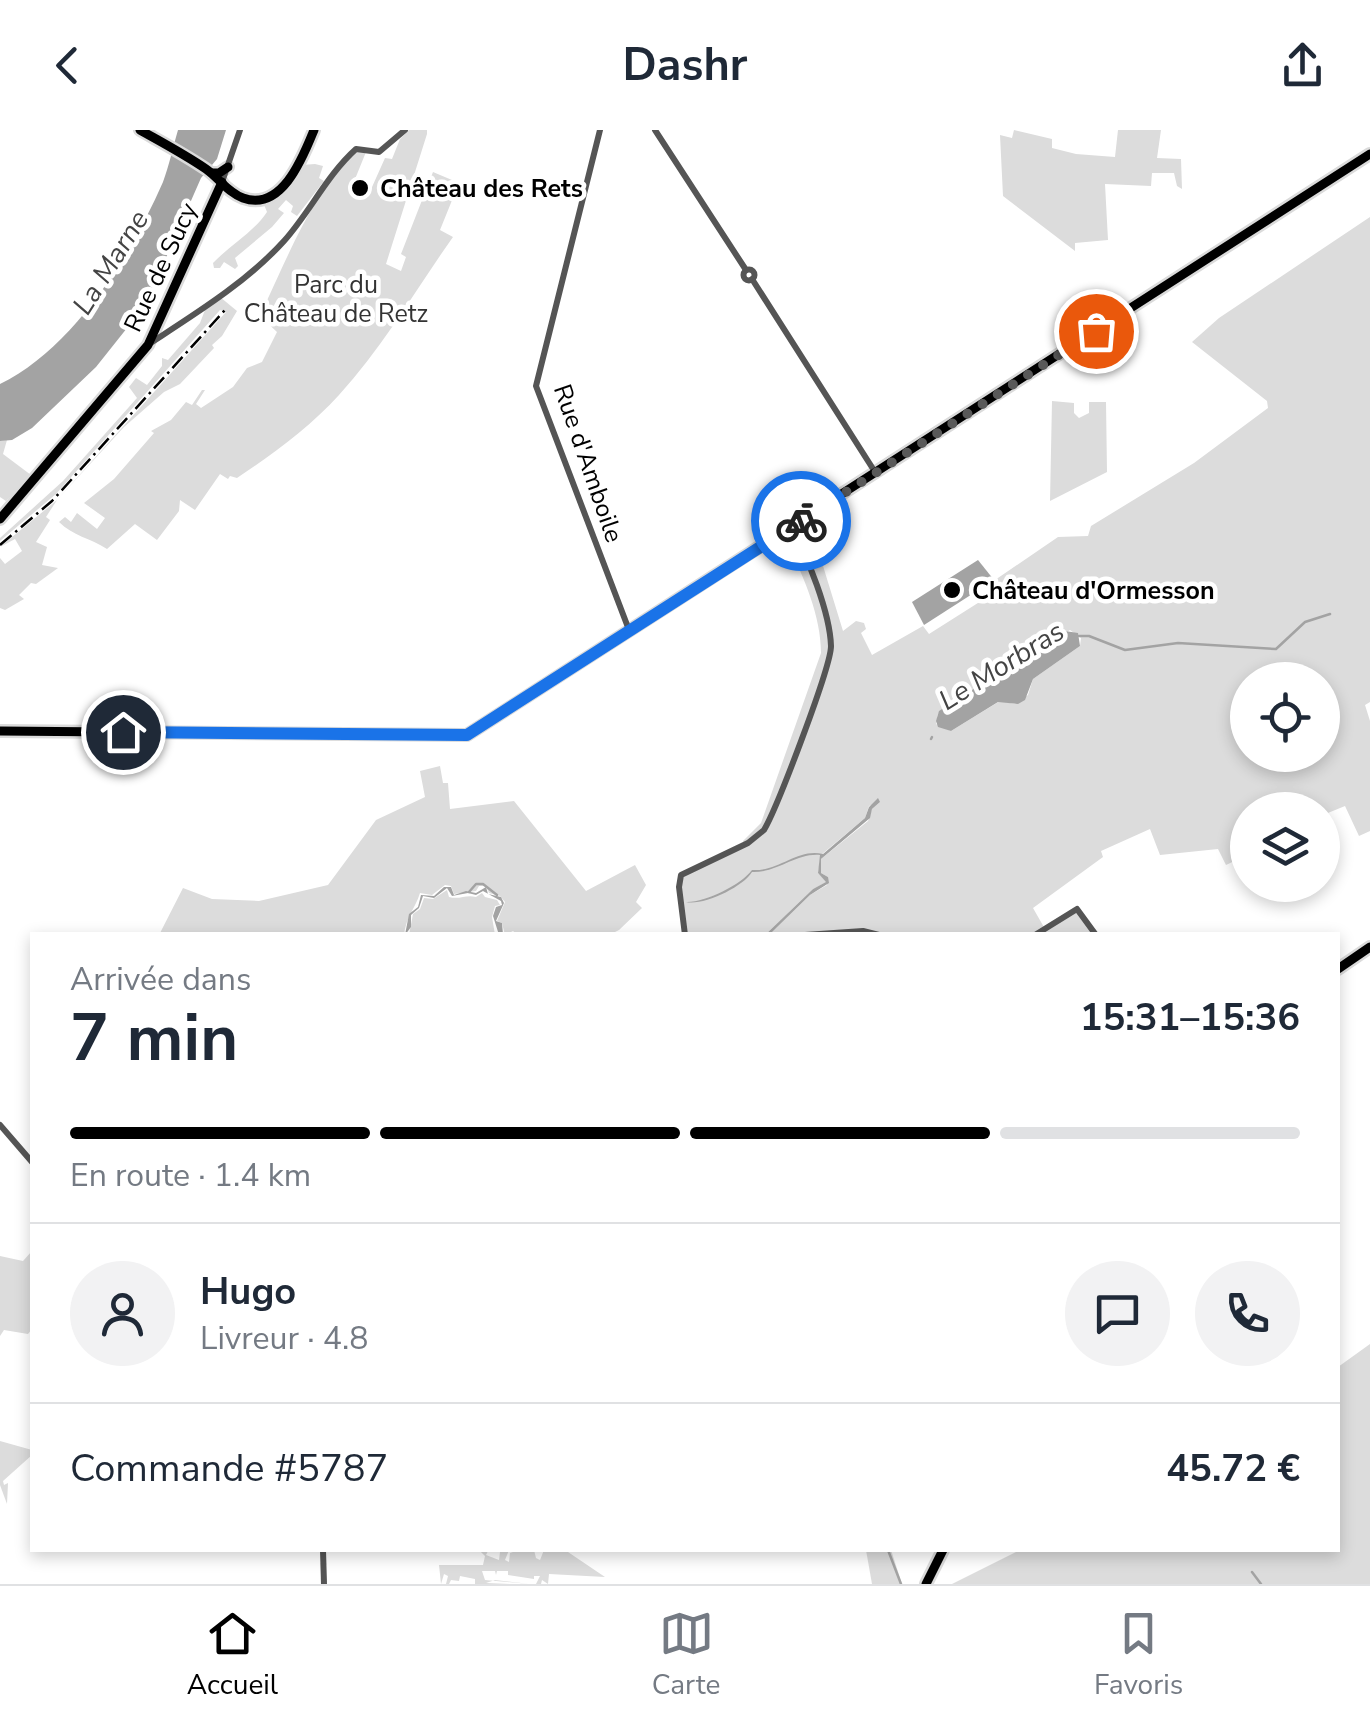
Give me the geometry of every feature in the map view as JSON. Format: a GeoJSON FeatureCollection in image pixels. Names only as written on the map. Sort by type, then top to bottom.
{"type":"FeatureCollection","features":[{"type":"Feature","properties":{"kind":"main road"},"geometry":{"type":"LineString","coordinates":[[140,130],[236,194],[253,200],[270,196],[290,179],[314,130]]}},
{"type":"Feature","properties":{"kind":"main road"},"geometry":{"type":"LineString","coordinates":[[0,731],[460,736],[473,732],[1370,154]]}},
{"type":"Feature","properties":{"kind":"main road"},"geometry":{"type":"LineString","coordinates":[[211,175],[228,167]]}},
{"type":"Feature","properties":{"kind":"main road","name":"Rue de Sucy"},"geometry":{"type":"LineString","coordinates":[[0,518],[148,344],[222,182]]}},
{"type":"Feature","properties":{"kind":"main road"},"geometry":{"type":"LineString","coordinates":[[1340,968],[1370,947]]}},
{"type":"Feature","properties":{"kind":"main road"},"geometry":{"type":"LineString","coordinates":[[926,1584],[942,1552]]}},
{"type":"Feature","properties":{"kind":"street"},"geometry":{"type":"LineString","coordinates":[[222,182],[240,130]]}},
{"type":"Feature","properties":{"kind":"street"},"geometry":{"type":"LineString","coordinates":[[148,344],[201,309],[268,256],[286,239],[356,149],[382,150],[405,130]]}},
{"type":"Feature","properties":{"kind":"street","name":"Rue d'Amboile"},"geometry":{"type":"LineString","coordinates":[[600,130],[536,386],[629,631]]}},
{"type":"Feature","properties":{"kind":"street"},"geometry":{"type":"LineString","coordinates":[[656,130],[746,270],[744,278],[752,279],[875,472]]}},
{"type":"Feature","properties":{"kind":"street"},"geometry":{"type":"LineString","coordinates":[[685,932],[680,880],[684,872],[748,842],[764,830],[827,666],[828,627],[799,542],[790,528]]}},
{"type":"Feature","properties":{"kind":"street"},"geometry":{"type":"LineString","coordinates":[[790,528],[799,542]]}},
{"type":"Feature","properties":{"kind":"street"},"geometry":{"type":"LineString","coordinates":[[1039,932],[1077,909],[1094,932]]}},
{"type":"Feature","properties":{"kind":"street"},"geometry":{"type":"LineString","coordinates":[[0,1126],[30,1160]]}},
{"type":"Feature","properties":{"kind":"street"},"geometry":{"type":"LineString","coordinates":[[323,1552],[324,1584]]}},
{"type":"Feature","properties":{"kind":"green space","name":"Parc du Château de Retz"},"geometry":{"type":"Polygon","coordinates":[[[409,130],[427,130],[427,134],[386,264],[401,271],[406,257],[401,254],[433,172],[459,183],[440,230],[453,237],[385,338],[339,395],[291,439],[237,478],[228,479],[220,474],[195,510],[180,500],[179,511],[157,540],[135,524],[107,549],[59,522],[65,517],[71,522],[77,513],[97,529],[105,518],[84,503],[114,479],[154,433],[151,431],[171,420],[186,402],[192,405],[202,390],[196,404],[201,408],[233,387],[247,368],[262,362],[277,332],[261,313],[316,202],[359,150],[366,152],[351,189],[368,196],[385,158],[392,159],[400,139],[409,130]]]}},
{"type":"Feature","properties":{"kind":"green space"},"geometry":{"type":"Polygon","coordinates":[[[1014,130],[1052,139],[1052,148],[1115,157],[1118,130],[1161,130],[1157,158],[1181,159],[1182,189],[1177,186],[1174,173],[1152,173],[1151,186],[1105,184],[1108,240],[1075,243],[1075,251],[1003,196],[1000,135],[1012,138],[1014,130]]]}},
{"type":"Feature","properties":{"kind":"green space"},"geometry":{"type":"Polygon","coordinates":[[[302,165],[323,166],[319,178],[324,181],[297,216],[286,200],[278,209],[284,213],[272,227],[235,258],[235,269],[224,262],[220,268],[214,268],[213,263],[267,212],[263,202],[288,188],[302,165]]]}},
{"type":"Feature","properties":{"kind":"green space"},"geometry":{"type":"Polygon","coordinates":[[[1370,217],[1370,702],[1365,705],[1370,721],[1370,831],[1359,836],[1345,806],[1340,808],[1340,792],[1230,792],[1230,863],[1226,865],[1218,849],[1160,855],[1150,829],[1101,851],[1103,857],[1033,908],[1045,929],[1077,909],[1094,932],[772,932],[810,895],[827,885],[828,877],[821,873],[821,859],[868,821],[872,809],[880,802],[869,806],[865,818],[821,855],[818,873],[827,882],[813,889],[768,932],[685,932],[679,887],[684,872],[744,844],[761,823],[821,653],[815,611],[805,584],[788,544],[779,542],[808,517],[843,631],[856,621],[864,623],[866,629],[861,633],[872,655],[923,626],[929,634],[1000,589],[995,580],[1058,537],[1088,536],[1091,526],[1194,463],[1268,408],[1267,401],[1192,342],[1219,318],[1370,217]],[[1070,630],[943,709],[936,724],[951,731],[1000,701],[1015,704],[1028,695],[1033,679],[1080,646],[1081,638],[1070,630]]]}},
{"type":"Feature","properties":{"kind":"green space"},"geometry":{"type":"Polygon","coordinates":[[[220,297],[237,311],[212,345],[214,348],[180,384],[164,392],[124,427],[57,500],[226,312],[220,310],[56,494],[0,541],[63,481],[137,398],[129,387],[136,378],[147,385],[162,366],[162,358],[168,360],[200,323],[205,310],[220,297]]]}},
{"type":"Feature","properties":{"kind":"green space"},"geometry":{"type":"Polygon","coordinates":[[[1052,401],[1074,403],[1074,413],[1079,418],[1089,413],[1089,402],[1106,402],[1107,472],[1050,501],[1052,401]]]}},
{"type":"Feature","properties":{"kind":"green space"},"geometry":{"type":"Polygon","coordinates":[[[7,440],[3,454],[31,475],[6,501],[0,497],[0,441],[7,440]]]}},
{"type":"Feature","properties":{"kind":"green space"},"geometry":{"type":"Polygon","coordinates":[[[57,500],[36,542],[47,547],[42,565],[58,568],[36,584],[31,583],[19,595],[24,599],[5,610],[0,608],[0,558],[5,564],[22,551],[15,539],[0,547],[57,500]]]}},
{"type":"Feature","properties":{"kind":"green space"},"geometry":{"type":"Polygon","coordinates":[[[440,766],[443,783],[448,783],[450,809],[514,801],[586,891],[635,865],[646,885],[636,902],[642,908],[615,932],[504,932],[502,923],[497,921],[505,902],[500,896],[489,893],[486,886],[454,894],[451,886],[445,885],[432,895],[420,893],[405,932],[161,932],[183,888],[212,899],[259,901],[328,885],[376,820],[425,797],[420,771],[440,766]]]}},
{"type":"Feature","properties":{"kind":"green space"},"geometry":{"type":"Polygon","coordinates":[[[447,890],[449,897],[476,897],[482,893],[497,900],[500,905],[495,906],[492,917],[494,932],[410,932],[413,914],[424,898],[433,899],[447,890]]]}},
{"type":"Feature","properties":{"kind":"green space"},"geometry":{"type":"Polygon","coordinates":[[[30,1253],[30,1332],[4,1330],[0,1336],[0,1256],[23,1261],[30,1253]]]}},
{"type":"Feature","properties":{"kind":"green space"},"geometry":{"type":"Polygon","coordinates":[[[1370,1344],[1370,1584],[952,1584],[1016,1552],[1340,1552],[1340,1366],[1370,1344]]]}},
{"type":"Feature","properties":{"kind":"green space"},"geometry":{"type":"Polygon","coordinates":[[[0,1441],[30,1449],[30,1457],[3,1481],[4,1485],[8,1483],[7,1504],[0,1485],[0,1441]]]}},
{"type":"Feature","properties":{"kind":"green space"},"geometry":{"type":"Polygon","coordinates":[[[481,1552],[499,1560],[500,1552],[508,1552],[505,1560],[509,1562],[513,1552],[534,1552],[540,1560],[543,1552],[568,1552],[605,1577],[549,1574],[548,1584],[542,1580],[536,1584],[540,1576],[534,1579],[508,1575],[508,1571],[497,1571],[496,1575],[495,1571],[482,1571],[485,1580],[493,1581],[486,1583],[510,1584],[475,1584],[475,1579],[460,1576],[459,1581],[446,1584],[448,1576],[444,1574],[441,1584],[439,1565],[483,1565],[485,1556],[481,1552]]]}},
{"type":"Feature","properties":{"kind":"green space"},"geometry":{"type":"Polygon","coordinates":[[[866,1552],[892,1552],[902,1584],[872,1584],[866,1552]]]}},
{"type":"Feature","properties":{"kind":"shaded area"},"geometry":{"type":"Polygon","coordinates":[[[178,130],[226,130],[217,159],[201,178],[151,292],[96,367],[32,428],[12,440],[0,441],[0,384],[52,348],[117,269],[165,176],[178,130]]]}},
{"type":"Feature","properties":{"kind":"shaded area"},"geometry":{"type":"Polygon","coordinates":[[[978,560],[994,580],[924,625],[912,602],[978,560]]]}},
{"type":"Feature","properties":{"kind":"shaded area"},"geometry":{"type":"Polygon","coordinates":[[[1065,631],[1078,633],[1080,646],[1033,679],[1025,700],[1018,704],[998,702],[951,731],[938,727],[939,711],[1065,631]]]}},
{"type":"Feature","properties":{"kind":"shaded area"},"geometry":{"type":"Polygon","coordinates":[[[878,798],[880,802],[872,809],[870,818],[821,859],[821,873],[829,883],[810,895],[772,932],[768,932],[813,889],[826,882],[818,873],[820,855],[802,857],[770,869],[752,872],[722,894],[686,902],[722,892],[752,870],[771,868],[805,854],[823,854],[865,818],[878,798]]]}},
{"type":"Feature","properties":{"kind":"shaded area"},"geometry":{"type":"Polygon","coordinates":[[[444,887],[451,887],[454,895],[476,893],[486,887],[488,894],[483,891],[476,895],[452,896],[447,888],[434,898],[423,896],[419,908],[411,915],[411,927],[406,932],[409,914],[418,907],[421,895],[434,896],[444,887]]]}},
{"type":"Feature","properties":{"kind":"shaded area"},"geometry":{"type":"Polygon","coordinates":[[[489,894],[501,897],[504,903],[496,921],[502,923],[503,932],[498,932],[493,916],[501,901],[489,894]]]}},
{"type":"Feature","properties":{"kind":"waterway","name":"Le Morbras"},"geometry":{"type":"LineString","coordinates":[[1079,636],[1125,650],[1178,643],[1276,649],[1305,622],[1330,614]]}},
{"type":"Feature","properties":{"kind":"waterway","name":"Le Morbras"},"geometry":{"type":"LineString","coordinates":[[469,892],[476,884],[483,884],[497,895]]}},
{"type":"Feature","properties":{"kind":"waterway"},"geometry":{"type":"LineString","coordinates":[[889,1552],[901,1584]]}},
{"type":"Feature","properties":{"kind":"waterway"},"geometry":{"type":"LineString","coordinates":[[1252,1572],[1261,1584]]}},
{"type":"Feature","properties":{"kind":"railway"},"geometry":{"type":"LineString","coordinates":[[0,545],[52,501],[225,310]]}},
{"type":"Feature","properties":{"kind":"way so far"},"geometry":{"type":"LineString","coordinates":[[801,521],[1096,331]]}},
{"type":"Feature","properties":{"kind":"place","name":"Château des Rets"},"geometry":{"type":"Point","coordinates":[360,188]}},
{"type":"Feature","properties":{"kind":"place","name":"Château d'Ormesson"},"geometry":{"type":"Point","coordinates":[952,590]}},
{"type":"Feature","properties":{"kind":"route"},"geometry":{"type":"LineString","coordinates":[[123,732],[467,735],[801,521]]}},
{"type":"Feature","properties":{"kind":"water label","name":"La Marne"},"geometry":{"type":"Point","coordinates":[110,262]}}]}
